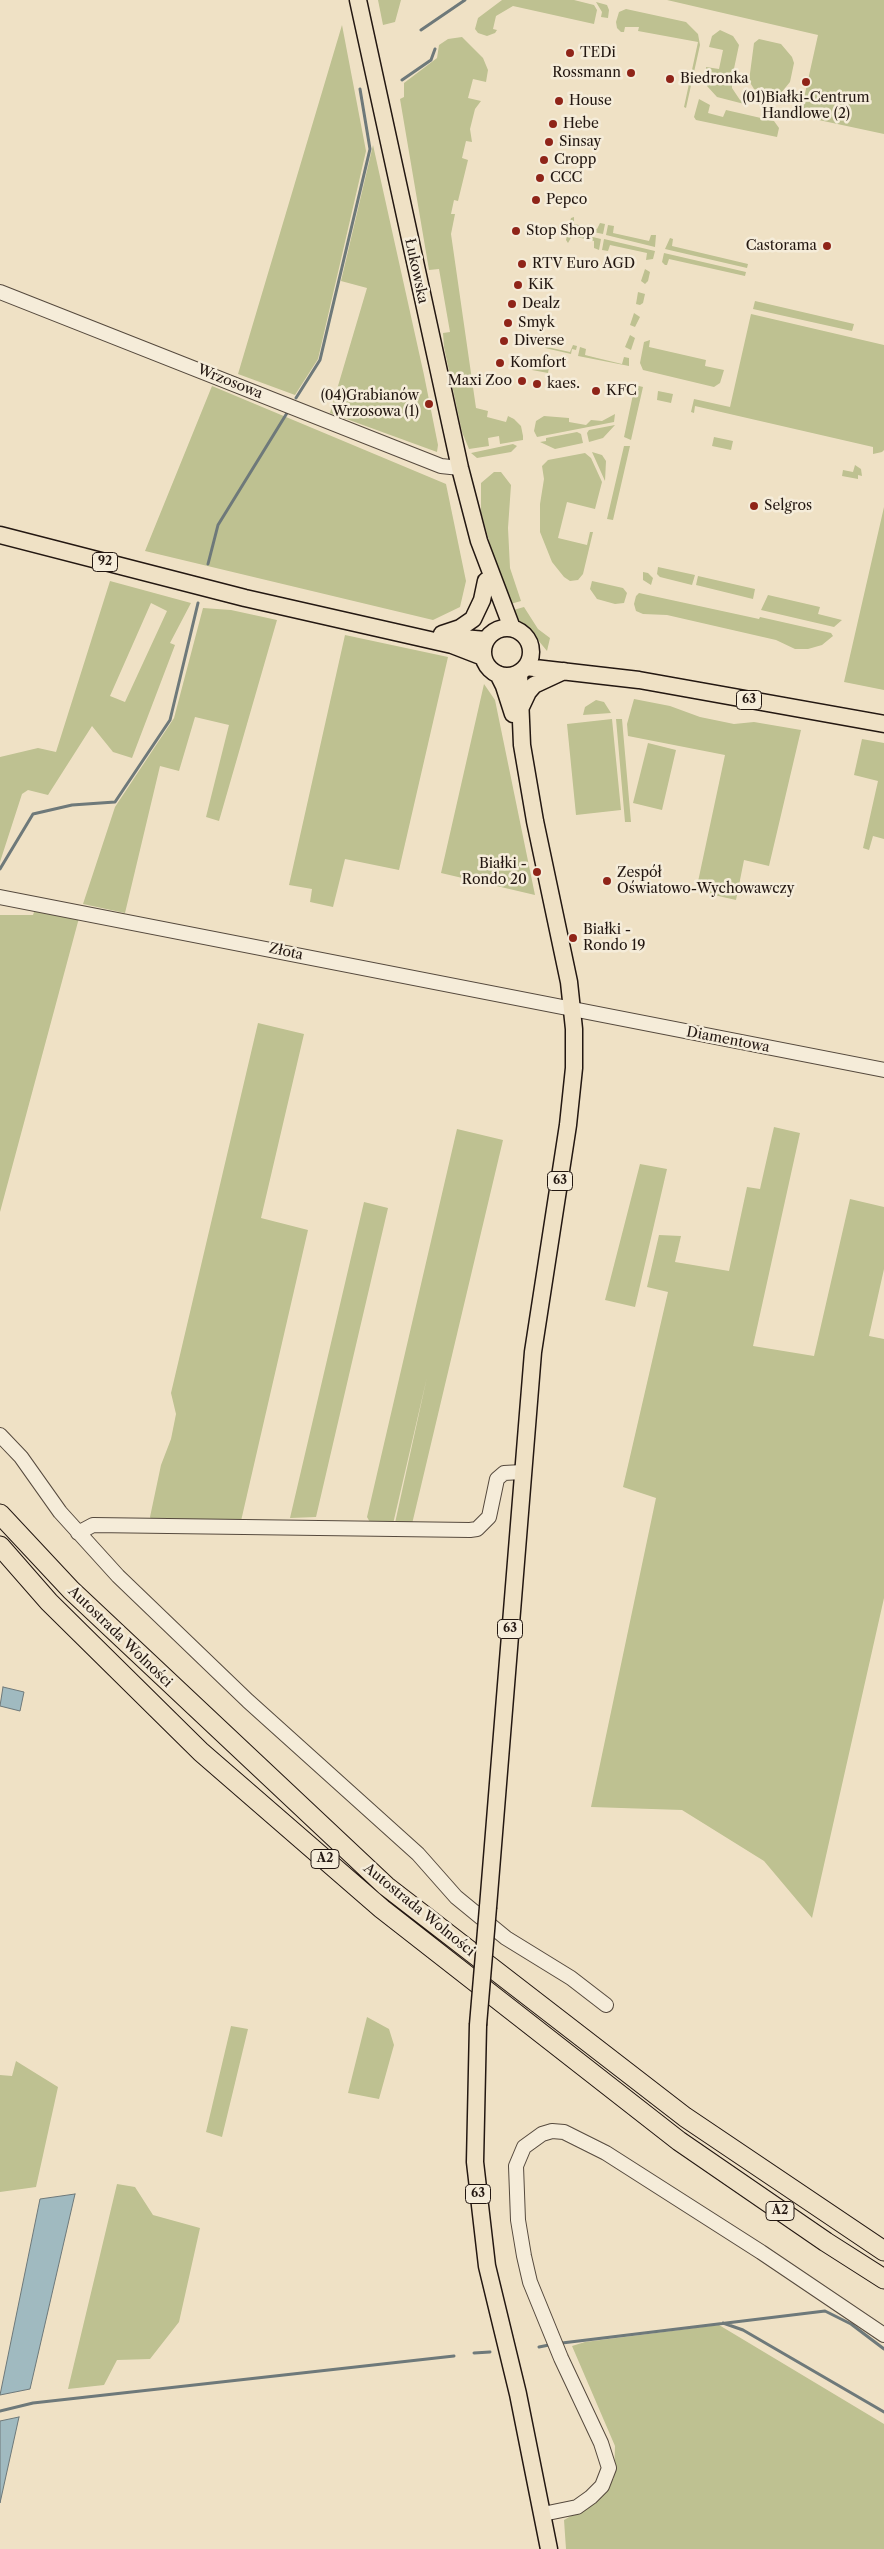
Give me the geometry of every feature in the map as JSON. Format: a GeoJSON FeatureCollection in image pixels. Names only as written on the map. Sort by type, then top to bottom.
{"type":"FeatureCollection","features":[{"type":"Feature","properties":{"kind":"highway","name":"Autostrada Wolności"},"geometry":{"type":"LineString","coordinates":[[0,1514],[70,1590],[386,1886],[685,2117],[884,2251]]}},
{"type":"Feature","properties":{"kind":"highway","name":"Autostrada Wolności"},"geometry":{"type":"LineString","coordinates":[[0,1546],[49,1602],[201,1752],[382,1909],[679,2141],[826,2242],[884,2279]]}},
{"type":"Feature","properties":{"kind":"main road","name":"Łukowska"},"geometry":{"type":"LineString","coordinates":[[358,0],[460,468],[479,541],[492,613],[489,636]]}},
{"type":"Feature","properties":{"kind":"main road","name":"92"},"geometry":{"type":"LineString","coordinates":[[0,535],[253,600],[452,645],[483,656]]}},
{"type":"Feature","properties":{"kind":"main road","name":"Łukowska"},"geometry":{"type":"LineString","coordinates":[[479,541],[512,628]]}},
{"type":"Feature","properties":{"kind":"main road"},"geometry":{"type":"LineString","coordinates":[[439,635],[460,628],[473,619],[479,609],[486,582]]}},
{"type":"Feature","properties":{"kind":"main road","name":"92"},"geometry":{"type":"LineString","coordinates":[[210,588],[273,598],[439,635],[489,636]]}},
{"type":"Feature","properties":{"kind":"main road"},"geometry":{"type":"LineString","coordinates":[[483,656],[489,636],[502,628],[512,628]]}},
{"type":"Feature","properties":{"kind":"main road","name":"63"},"geometry":{"type":"LineString","coordinates":[[512,628],[526,636],[531,648],[531,658],[522,670],[519,712],[522,745],[535,821],[566,967],[572,1009],[574,1053],[571,1104],[534,1352],[522,1472],[478,2025],[475,2129],[479,2203],[487,2266],[543,2514],[549,2549]]}},
{"type":"Feature","properties":{"kind":"main road","name":"63"},"geometry":{"type":"LineString","coordinates":[[531,648],[549,657],[639,680]]}},
{"type":"Feature","properties":{"kind":"main road","name":"63"},"geometry":{"type":"LineString","coordinates":[[483,656],[490,668],[498,674],[508,676],[522,670],[566,670],[639,680],[884,724]]}},
{"type":"Feature","properties":{"kind":"main road"},"geometry":{"type":"LineString","coordinates":[[519,712],[528,692],[534,685],[566,670]]}},
{"type":"Feature","properties":{"kind":"main road","name":"63"},"geometry":{"type":"LineString","coordinates":[[498,674],[504,686],[522,745]]}},
{"type":"Feature","properties":{"kind":"street","name":"Wrzosowa"},"geometry":{"type":"LineString","coordinates":[[0,292],[441,466],[460,468]]}},
{"type":"Feature","properties":{"kind":"street","name":"Złota"},"geometry":{"type":"LineString","coordinates":[[0,897],[572,1009]]}},
{"type":"Feature","properties":{"kind":"street","name":"Diamentowa"},"geometry":{"type":"LineString","coordinates":[[572,1009],[884,1070]]}},
{"type":"Feature","properties":{"kind":"street"},"geometry":{"type":"LineString","coordinates":[[0,1435],[20,1457],[60,1512],[118,1576],[248,1701],[418,1854],[456,1897],[506,1938],[571,1978],[606,2005]]}},
{"type":"Feature","properties":{"kind":"street"},"geometry":{"type":"LineString","coordinates":[[78,1533],[93,1525],[470,1530],[477,1529],[489,1517],[497,1479],[504,1473],[522,1472]]}},
{"type":"Feature","properties":{"kind":"street"},"geometry":{"type":"LineString","coordinates":[[543,2514],[577,2507],[602,2486],[609,2468],[601,2444],[561,2358],[534,2290],[524,2256],[518,2220],[516,2166],[524,2147],[542,2134],[552,2131],[564,2132],[606,2153],[761,2252],[884,2335]]}},
{"type":"Feature","properties":{"kind":"green space"},"geometry":{"type":"Polygon","coordinates":[[[378,0],[401,0],[395,22],[383,25],[378,0]]]}},
{"type":"Feature","properties":{"kind":"green space"},"geometry":{"type":"Polygon","coordinates":[[[502,0],[574,0],[594,5],[597,10],[594,24],[513,6],[496,16],[493,29],[497,30],[495,33],[487,36],[478,33],[475,29],[478,18],[502,0]]]}},
{"type":"Feature","properties":{"kind":"green space"},"geometry":{"type":"Polygon","coordinates":[[[667,0],[884,0],[884,134],[800,116],[818,35],[667,0]]]}},
{"type":"Feature","properties":{"kind":"green space"},"geometry":{"type":"Polygon","coordinates":[[[596,2],[607,5],[609,10],[608,18],[601,17],[602,12],[596,2]]]}},
{"type":"Feature","properties":{"kind":"green space"},"geometry":{"type":"Polygon","coordinates":[[[626,9],[686,22],[698,34],[700,45],[686,108],[684,107],[698,42],[638,31],[639,27],[625,27],[624,32],[621,32],[617,28],[616,22],[619,12],[626,9]]]}},
{"type":"Feature","properties":{"kind":"green space"},"geometry":{"type":"Polygon","coordinates":[[[342,25],[366,151],[318,359],[295,395],[238,374],[342,25]]]}},
{"type":"Feature","properties":{"kind":"green space"},"geometry":{"type":"Polygon","coordinates":[[[720,30],[733,36],[739,45],[732,78],[732,88],[740,100],[748,105],[717,97],[707,86],[706,67],[719,69],[723,50],[709,47],[712,36],[720,30]]]}},
{"type":"Feature","properties":{"kind":"green space"},"geometry":{"type":"Polygon","coordinates":[[[462,37],[483,58],[488,70],[486,82],[473,79],[468,98],[481,101],[475,109],[470,129],[472,142],[466,141],[462,158],[468,160],[458,201],[454,200],[451,214],[455,214],[451,234],[476,408],[488,411],[487,417],[506,422],[508,416],[514,419],[521,426],[523,436],[523,440],[500,444],[499,436],[488,438],[489,446],[469,449],[462,432],[444,347],[443,333],[450,332],[439,269],[429,270],[400,99],[404,97],[404,83],[437,58],[439,45],[448,39],[462,37]]]}},
{"type":"Feature","properties":{"kind":"green space"},"geometry":{"type":"Polygon","coordinates":[[[759,39],[781,44],[792,57],[794,63],[790,82],[781,93],[762,94],[754,89],[749,81],[754,43],[759,39]]]}},
{"type":"Feature","properties":{"kind":"green space"},"geometry":{"type":"Polygon","coordinates":[[[699,99],[710,105],[708,113],[723,117],[726,110],[774,121],[779,128],[777,137],[696,120],[694,117],[699,99]]]}},
{"type":"Feature","properties":{"kind":"green space"},"geometry":{"type":"Polygon","coordinates":[[[373,145],[424,375],[438,445],[437,452],[330,413],[367,288],[341,281],[373,145]]]}},
{"type":"Feature","properties":{"kind":"green space"},"geometry":{"type":"Polygon","coordinates":[[[574,217],[574,224],[597,229],[600,223],[605,224],[603,234],[569,227],[571,218],[574,217]]]}},
{"type":"Feature","properties":{"kind":"green space"},"geometry":{"type":"Polygon","coordinates":[[[608,225],[614,226],[613,233],[649,241],[651,235],[656,235],[655,247],[606,235],[608,225]]]}},
{"type":"Feature","properties":{"kind":"green space"},"geometry":{"type":"Polygon","coordinates":[[[568,231],[601,239],[599,250],[594,248],[594,241],[572,236],[568,243],[566,240],[568,231]]]}},
{"type":"Feature","properties":{"kind":"green space"},"geometry":{"type":"Polygon","coordinates":[[[670,238],[673,239],[672,246],[748,264],[747,268],[665,249],[670,238]]]}},
{"type":"Feature","properties":{"kind":"green space"},"geometry":{"type":"Polygon","coordinates":[[[604,239],[655,251],[653,259],[646,260],[647,253],[610,245],[608,251],[602,250],[604,239]]]}},
{"type":"Feature","properties":{"kind":"green space"},"geometry":{"type":"Polygon","coordinates":[[[664,253],[746,272],[745,276],[669,259],[667,265],[665,265],[662,262],[664,253]]]}},
{"type":"Feature","properties":{"kind":"green space"},"geometry":{"type":"Polygon","coordinates":[[[645,269],[650,272],[648,281],[645,284],[641,281],[645,269]]]}},
{"type":"Feature","properties":{"kind":"green space"},"geometry":{"type":"Polygon","coordinates":[[[638,292],[645,294],[643,303],[640,305],[636,304],[638,292]]]}},
{"type":"Feature","properties":{"kind":"green space"},"geometry":{"type":"Polygon","coordinates":[[[755,301],[854,324],[852,331],[753,309],[755,301]]]}},
{"type":"Feature","properties":{"kind":"green space"},"geometry":{"type":"Polygon","coordinates":[[[634,313],[640,317],[635,327],[630,325],[634,313]]]}},
{"type":"Feature","properties":{"kind":"green space"},"geometry":{"type":"Polygon","coordinates":[[[751,314],[884,345],[884,450],[882,452],[873,454],[873,447],[695,406],[694,413],[691,412],[694,399],[730,407],[751,314]]]}},
{"type":"Feature","properties":{"kind":"green space"},"geometry":{"type":"Polygon","coordinates":[[[630,335],[635,338],[631,350],[625,347],[630,335]]]}},
{"type":"Feature","properties":{"kind":"green space"},"geometry":{"type":"Polygon","coordinates":[[[547,340],[547,347],[570,352],[573,345],[577,346],[576,350],[572,349],[571,354],[545,348],[543,341],[547,340]]]}},
{"type":"Feature","properties":{"kind":"green space"},"geometry":{"type":"Polygon","coordinates":[[[650,340],[649,347],[706,360],[705,366],[724,370],[720,383],[714,387],[643,370],[640,363],[644,342],[650,340]]]}},
{"type":"Feature","properties":{"kind":"green space"},"geometry":{"type":"Polygon","coordinates":[[[580,347],[586,349],[585,355],[622,364],[624,357],[629,358],[629,366],[578,356],[580,347]]]}},
{"type":"Feature","properties":{"kind":"green space"},"geometry":{"type":"Polygon","coordinates":[[[535,358],[550,362],[548,373],[532,370],[535,358]]]}},
{"type":"Feature","properties":{"kind":"green space"},"geometry":{"type":"Polygon","coordinates":[[[635,385],[643,387],[631,440],[624,437],[635,385]]]}},
{"type":"Feature","properties":{"kind":"green space"},"geometry":{"type":"Polygon","coordinates":[[[212,386],[446,484],[466,581],[460,607],[433,620],[145,551],[212,386]]]}},
{"type":"Feature","properties":{"kind":"green space"},"geometry":{"type":"Polygon","coordinates":[[[658,391],[673,394],[671,403],[657,400],[658,391]]]}},
{"type":"Feature","properties":{"kind":"green space"},"geometry":{"type":"Polygon","coordinates":[[[615,414],[614,422],[537,437],[534,431],[536,421],[544,416],[569,418],[569,422],[586,425],[591,420],[602,421],[615,414]]]}},
{"type":"Feature","properties":{"kind":"green space"},"geometry":{"type":"Polygon","coordinates":[[[615,425],[603,438],[589,442],[587,433],[589,430],[615,425]]]}},
{"type":"Feature","properties":{"kind":"green space"},"geometry":{"type":"Polygon","coordinates":[[[577,432],[581,434],[583,443],[555,449],[540,442],[546,441],[546,438],[577,432]]]}},
{"type":"Feature","properties":{"kind":"green space"},"geometry":{"type":"Polygon","coordinates":[[[714,437],[733,441],[731,450],[712,446],[714,437]]]}},
{"type":"Feature","properties":{"kind":"green space"},"geometry":{"type":"Polygon","coordinates":[[[513,444],[517,446],[511,452],[477,458],[471,453],[513,444]]]}},
{"type":"Feature","properties":{"kind":"green space"},"geometry":{"type":"Polygon","coordinates":[[[624,446],[630,446],[613,520],[607,519],[624,446]]]}},
{"type":"Feature","properties":{"kind":"green space"},"geometry":{"type":"Polygon","coordinates":[[[592,452],[602,455],[606,461],[605,481],[592,452]]]}},
{"type":"Feature","properties":{"kind":"green space"},"geometry":{"type":"Polygon","coordinates":[[[585,453],[591,458],[602,482],[595,509],[567,502],[558,538],[587,545],[590,532],[593,532],[583,574],[578,580],[570,581],[564,577],[552,562],[540,532],[540,504],[544,479],[542,466],[548,460],[585,453]]]}},
{"type":"Feature","properties":{"kind":"green space"},"geometry":{"type":"Polygon","coordinates":[[[855,465],[861,469],[862,476],[858,475],[858,479],[842,476],[843,470],[853,472],[855,465]]]}},
{"type":"Feature","properties":{"kind":"green space"},"geometry":{"type":"Polygon","coordinates":[[[494,472],[501,472],[511,485],[508,528],[510,568],[521,601],[507,605],[481,512],[481,483],[494,472]]]}},
{"type":"Feature","properties":{"kind":"green space"},"geometry":{"type":"Polygon","coordinates":[[[884,507],[884,690],[844,682],[884,507]]]}},
{"type":"Feature","properties":{"kind":"green space"},"geometry":{"type":"Polygon","coordinates":[[[658,567],[695,575],[692,585],[660,577],[657,574],[658,567]]]}},
{"type":"Feature","properties":{"kind":"green space"},"geometry":{"type":"Polygon","coordinates":[[[643,572],[648,573],[653,578],[651,585],[643,580],[643,572]]]}},
{"type":"Feature","properties":{"kind":"green space"},"geometry":{"type":"Polygon","coordinates":[[[698,576],[755,589],[753,599],[696,585],[698,576]]]}},
{"type":"Feature","properties":{"kind":"green space"},"geometry":{"type":"Polygon","coordinates":[[[110,581],[191,603],[170,643],[175,645],[132,758],[113,752],[92,726],[48,795],[28,790],[22,794],[0,862],[0,757],[38,748],[56,752],[110,581]],[[151,603],[110,696],[125,702],[167,611],[151,603]]]}},
{"type":"Feature","properties":{"kind":"green space"},"geometry":{"type":"Polygon","coordinates":[[[592,581],[623,588],[627,593],[624,603],[615,604],[597,599],[590,589],[592,581]]]}},
{"type":"Feature","properties":{"kind":"green space"},"geometry":{"type":"Polygon","coordinates":[[[639,593],[759,619],[760,617],[831,633],[833,636],[822,645],[808,649],[795,649],[776,640],[667,615],[643,614],[636,611],[634,604],[639,593]]]}},
{"type":"Feature","properties":{"kind":"green space"},"geometry":{"type":"Polygon","coordinates":[[[768,595],[820,607],[818,614],[842,620],[834,627],[761,610],[768,595]]]}},
{"type":"Feature","properties":{"kind":"green space"},"geometry":{"type":"Polygon","coordinates":[[[524,607],[538,629],[550,638],[547,651],[529,629],[518,622],[510,611],[524,607]]]}},
{"type":"Feature","properties":{"kind":"green space"},"geometry":{"type":"Polygon","coordinates":[[[203,608],[231,610],[277,620],[219,821],[206,817],[229,725],[195,717],[179,771],[160,766],[125,913],[83,904],[115,807],[174,718],[203,608]]]}},
{"type":"Feature","properties":{"kind":"green space"},"geometry":{"type":"Polygon","coordinates":[[[345,635],[448,657],[399,870],[345,859],[333,907],[310,902],[312,889],[289,885],[345,635]]]}},
{"type":"Feature","properties":{"kind":"green space"},"geometry":{"type":"Polygon","coordinates":[[[484,684],[495,700],[535,895],[441,873],[484,684]]]}},
{"type":"Feature","properties":{"kind":"green space"},"geometry":{"type":"Polygon","coordinates":[[[634,699],[670,706],[700,717],[734,724],[754,722],[801,730],[769,866],[744,860],[736,900],[696,891],[725,755],[628,736],[627,724],[634,699]]]}},
{"type":"Feature","properties":{"kind":"green space"},"geometry":{"type":"Polygon","coordinates":[[[596,700],[604,702],[611,713],[583,715],[585,707],[596,700]]]}},
{"type":"Feature","properties":{"kind":"green space"},"geometry":{"type":"Polygon","coordinates":[[[612,719],[621,810],[576,815],[567,724],[612,719]]]}},
{"type":"Feature","properties":{"kind":"green space"},"geometry":{"type":"Polygon","coordinates":[[[616,719],[622,719],[631,822],[625,822],[616,719]]]}},
{"type":"Feature","properties":{"kind":"green space"},"geometry":{"type":"Polygon","coordinates":[[[862,739],[884,743],[884,839],[873,836],[869,850],[863,848],[878,781],[854,775],[862,739]]]}},
{"type":"Feature","properties":{"kind":"green space"},"geometry":{"type":"Polygon","coordinates":[[[648,743],[676,750],[662,810],[633,803],[648,743]]]}},
{"type":"Feature","properties":{"kind":"green space"},"geometry":{"type":"Polygon","coordinates":[[[35,909],[79,918],[0,1212],[0,915],[33,915],[35,909]]]}},
{"type":"Feature","properties":{"kind":"green space"},"geometry":{"type":"Polygon","coordinates":[[[258,1023],[304,1034],[261,1218],[308,1230],[241,1521],[153,1523],[150,1517],[161,1465],[171,1439],[176,1414],[171,1393],[258,1023]]]}},
{"type":"Feature","properties":{"kind":"green space"},"geometry":{"type":"Polygon","coordinates":[[[774,1127],[800,1133],[753,1346],[814,1356],[850,1199],[884,1207],[884,1269],[869,1336],[884,1339],[884,1598],[812,1918],[764,1861],[682,1810],[591,1807],[656,1498],[623,1487],[668,1292],[647,1287],[659,1235],[681,1236],[675,1262],[729,1271],[747,1187],[760,1189],[774,1127]]]}},
{"type":"Feature","properties":{"kind":"green space"},"geometry":{"type":"Polygon","coordinates":[[[457,1129],[503,1140],[412,1524],[395,1523],[427,1377],[393,1524],[371,1524],[367,1517],[457,1129]]]}},
{"type":"Feature","properties":{"kind":"green space"},"geometry":{"type":"Polygon","coordinates":[[[640,1164],[667,1169],[635,1307],[605,1300],[640,1164]]]}},
{"type":"Feature","properties":{"kind":"green space"},"geometry":{"type":"Polygon","coordinates":[[[364,1202],[388,1208],[316,1517],[290,1518],[364,1202]]]}},
{"type":"Feature","properties":{"kind":"green space"},"geometry":{"type":"Polygon","coordinates":[[[367,2017],[389,2029],[394,2045],[379,2099],[348,2093],[367,2017]]]}},
{"type":"Feature","properties":{"kind":"green space"},"geometry":{"type":"Polygon","coordinates":[[[231,2026],[248,2029],[222,2137],[206,2132],[231,2026]]]}},
{"type":"Feature","properties":{"kind":"green space"},"geometry":{"type":"Polygon","coordinates":[[[16,2061],[58,2087],[36,2187],[0,2192],[0,2075],[12,2076],[16,2061]]]}},
{"type":"Feature","properties":{"kind":"green space"},"geometry":{"type":"Polygon","coordinates":[[[117,2184],[135,2187],[153,2215],[200,2228],[179,2322],[150,2359],[117,2360],[104,2385],[68,2389],[117,2184]]]}},
{"type":"Feature","properties":{"kind":"green space"},"geometry":{"type":"Polygon","coordinates":[[[719,2325],[884,2424],[884,2549],[566,2549],[564,2520],[595,2502],[614,2478],[615,2446],[572,2346],[585,2342],[719,2325]]]}},
{"type":"Feature","properties":{"kind":"water"},"geometry":{"type":"Polygon","coordinates":[[[3,1687],[24,1692],[20,1711],[0,1706],[3,1687]]]}},
{"type":"Feature","properties":{"kind":"water"},"geometry":{"type":"Polygon","coordinates":[[[75,2194],[30,2389],[0,2395],[40,2199],[75,2194]]]}},
{"type":"Feature","properties":{"kind":"water"},"geometry":{"type":"Polygon","coordinates":[[[19,2417],[0,2503],[0,2421],[19,2417]]]}},
{"type":"Feature","properties":{"kind":"waterway"},"geometry":{"type":"LineString","coordinates":[[421,30],[465,0]]}},
{"type":"Feature","properties":{"kind":"waterway"},"geometry":{"type":"LineString","coordinates":[[402,80],[431,60],[435,49]]}},
{"type":"Feature","properties":{"kind":"waterway"},"geometry":{"type":"LineString","coordinates":[[296,398],[320,360],[370,149],[360,89]]}},
{"type":"Feature","properties":{"kind":"waterway"},"geometry":{"type":"LineString","coordinates":[[208,564],[218,525],[287,413]]}},
{"type":"Feature","properties":{"kind":"waterway"},"geometry":{"type":"LineString","coordinates":[[0,869],[33,814],[72,805],[115,802],[170,720],[198,603]]}},
{"type":"Feature","properties":{"kind":"waterway"},"geometry":{"type":"LineString","coordinates":[[562,2343],[825,2311],[851,2324],[884,2349]]}},
{"type":"Feature","properties":{"kind":"waterway"},"geometry":{"type":"LineString","coordinates":[[723,2323],[743,2330],[884,2412]]}},
{"type":"Feature","properties":{"kind":"waterway"},"geometry":{"type":"LineString","coordinates":[[539,2347],[549,2345]]}},
{"type":"Feature","properties":{"kind":"waterway"},"geometry":{"type":"LineString","coordinates":[[474,2353],[490,2352]]}},
{"type":"Feature","properties":{"kind":"waterway"},"geometry":{"type":"LineString","coordinates":[[0,2411],[33,2403],[454,2356]]}},
{"type":"Feature","properties":{"kind":"place","name":"TEDi"},"geometry":{"type":"Point","coordinates":[570,53]}},
{"type":"Feature","properties":{"kind":"place","name":"Rossmann"},"geometry":{"type":"Point","coordinates":[631,73]}},
{"type":"Feature","properties":{"kind":"place","name":"Biedronka"},"geometry":{"type":"Point","coordinates":[670,79]}},
{"type":"Feature","properties":{"kind":"place","name":"(01)Białki-Centrum Handlowe (2)"},"geometry":{"type":"Point","coordinates":[806,82]}},
{"type":"Feature","properties":{"kind":"place","name":"House"},"geometry":{"type":"Point","coordinates":[559,101]}},
{"type":"Feature","properties":{"kind":"place","name":"Hebe"},"geometry":{"type":"Point","coordinates":[553,124]}},
{"type":"Feature","properties":{"kind":"place","name":"Sinsay"},"geometry":{"type":"Point","coordinates":[549,142]}},
{"type":"Feature","properties":{"kind":"place","name":"Cropp"},"geometry":{"type":"Point","coordinates":[544,160]}},
{"type":"Feature","properties":{"kind":"place","name":"CCC"},"geometry":{"type":"Point","coordinates":[540,178]}},
{"type":"Feature","properties":{"kind":"place","name":"Pepco"},"geometry":{"type":"Point","coordinates":[536,200]}},
{"type":"Feature","properties":{"kind":"place","name":"Stop Shop"},"geometry":{"type":"Point","coordinates":[516,231]}},
{"type":"Feature","properties":{"kind":"place","name":"Castorama"},"geometry":{"type":"Point","coordinates":[827,246]}},
{"type":"Feature","properties":{"kind":"place","name":"RTV Euro AGD"},"geometry":{"type":"Point","coordinates":[522,264]}},
{"type":"Feature","properties":{"kind":"place","name":"KiK"},"geometry":{"type":"Point","coordinates":[518,285]}},
{"type":"Feature","properties":{"kind":"place","name":"Dealz"},"geometry":{"type":"Point","coordinates":[512,304]}},
{"type":"Feature","properties":{"kind":"place","name":"Smyk"},"geometry":{"type":"Point","coordinates":[508,323]}},
{"type":"Feature","properties":{"kind":"place","name":"Diverse"},"geometry":{"type":"Point","coordinates":[504,341]}},
{"type":"Feature","properties":{"kind":"place","name":"Komfort"},"geometry":{"type":"Point","coordinates":[500,363]}},
{"type":"Feature","properties":{"kind":"place","name":"Maxi Zoo"},"geometry":{"type":"Point","coordinates":[522,381]}},
{"type":"Feature","properties":{"kind":"place","name":"kaes."},"geometry":{"type":"Point","coordinates":[537,384]}},
{"type":"Feature","properties":{"kind":"place","name":"KFC"},"geometry":{"type":"Point","coordinates":[596,391]}},
{"type":"Feature","properties":{"kind":"place","name":"(04)Grabianów Wrzosowa (1)"},"geometry":{"type":"Point","coordinates":[429,404]}},
{"type":"Feature","properties":{"kind":"place","name":"Selgros"},"geometry":{"type":"Point","coordinates":[754,506]}},
{"type":"Feature","properties":{"kind":"place","name":"Białki - Rondo 20"},"geometry":{"type":"Point","coordinates":[537,872]}},
{"type":"Feature","properties":{"kind":"place","name":"Zespół Oświatowo-Wychowawczy"},"geometry":{"type":"Point","coordinates":[607,881]}},
{"type":"Feature","properties":{"kind":"place","name":"Białki - Rondo 19"},"geometry":{"type":"Point","coordinates":[573,938]}}]}
